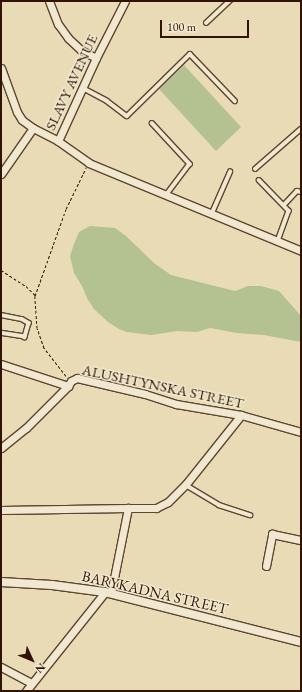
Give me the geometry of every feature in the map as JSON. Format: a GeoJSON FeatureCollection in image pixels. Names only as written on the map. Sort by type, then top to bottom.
{"type":"FeatureCollection","features":[{"type":"Feature","properties":{"kind":"street"},"geometry":{"type":"LineString","coordinates":[[49,1],[58,24],[68,38],[81,50],[96,58]]}},
{"type":"Feature","properties":{"kind":"street","name":"SLAVY AVENUE"},"geometry":{"type":"LineString","coordinates":[[1,174],[33,128],[58,141],[96,58],[125,1]]}},
{"type":"Feature","properties":{"kind":"street"},"geometry":{"type":"LineString","coordinates":[[1,68],[17,112],[22,120],[33,128]]}},
{"type":"Feature","properties":{"kind":"street"},"geometry":{"type":"LineString","coordinates":[[58,141],[89,163],[301,251]]}},
{"type":"Feature","properties":{"kind":"street","name":"ALUSHTYNSKA STREET"},"geometry":{"type":"LineString","coordinates":[[1,364],[70,384],[77,378],[145,394],[176,404],[241,415],[301,432]]}},
{"type":"Feature","properties":{"kind":"street"},"geometry":{"type":"LineString","coordinates":[[1,448],[26,428],[70,384]]}},
{"type":"Feature","properties":{"kind":"street"},"geometry":{"type":"LineString","coordinates":[[1,510],[156,508],[168,502],[186,484],[241,415]]}},
{"type":"Feature","properties":{"kind":"street"},"geometry":{"type":"LineString","coordinates":[[26,691],[31,683],[108,593],[128,508]]}},
{"type":"Feature","properties":{"kind":"street"},"geometry":{"type":"LineString","coordinates":[[266,566],[272,534],[301,540]]}},
{"type":"Feature","properties":{"kind":"street","name":"BARYKADNA STREET"},"geometry":{"type":"LineString","coordinates":[[1,582],[52,585],[108,593],[301,642]]}},
{"type":"Feature","properties":{"kind":"street"},"geometry":{"type":"LineString","coordinates":[[1,667],[31,683]]}},
{"type":"Feature","properties":{"kind":"lane"},"geometry":{"type":"LineString","coordinates":[[206,23],[230,1]]}},
{"type":"Feature","properties":{"kind":"lane"},"geometry":{"type":"LineString","coordinates":[[83,88],[107,101],[126,116],[190,54],[235,101]]}},
{"type":"Feature","properties":{"kind":"lane"},"geometry":{"type":"LineString","coordinates":[[152,123],[190,164],[167,195]]}},
{"type":"Feature","properties":{"kind":"lane"},"geometry":{"type":"LineString","coordinates":[[256,169],[301,129]]}},
{"type":"Feature","properties":{"kind":"lane"},"geometry":{"type":"LineString","coordinates":[[212,213],[230,172]]}},
{"type":"Feature","properties":{"kind":"lane"},"geometry":{"type":"LineString","coordinates":[[260,180],[289,211],[278,241]]}},
{"type":"Feature","properties":{"kind":"lane"},"geometry":{"type":"LineString","coordinates":[[284,206],[297,191],[301,192]]}},
{"type":"Feature","properties":{"kind":"lane"},"geometry":{"type":"LineString","coordinates":[[1,315],[22,319],[28,323],[25,337],[1,333]]}},
{"type":"Feature","properties":{"kind":"lane"},"geometry":{"type":"LineString","coordinates":[[186,484],[219,505],[250,515]]}},
{"type":"Feature","properties":{"kind":"path"},"geometry":{"type":"LineString","coordinates":[[70,384],[44,348],[38,328],[35,296],[66,209],[89,163]]}},
{"type":"Feature","properties":{"kind":"path"},"geometry":{"type":"LineString","coordinates":[[1,270],[26,286],[35,296]]}},
{"type":"Feature","properties":{"kind":"green space"},"geometry":{"type":"Polygon","coordinates":[[[184,65],[241,127],[216,151],[159,89],[184,65]]]}},
{"type":"Feature","properties":{"kind":"green space"},"geometry":{"type":"Polygon","coordinates":[[[90,226],[115,228],[126,236],[154,263],[171,275],[235,291],[248,286],[261,286],[279,291],[301,316],[301,342],[264,335],[237,333],[210,328],[197,332],[177,331],[151,335],[127,332],[119,329],[108,322],[94,309],[74,273],[70,256],[74,244],[79,232],[90,226]]]}}]}
